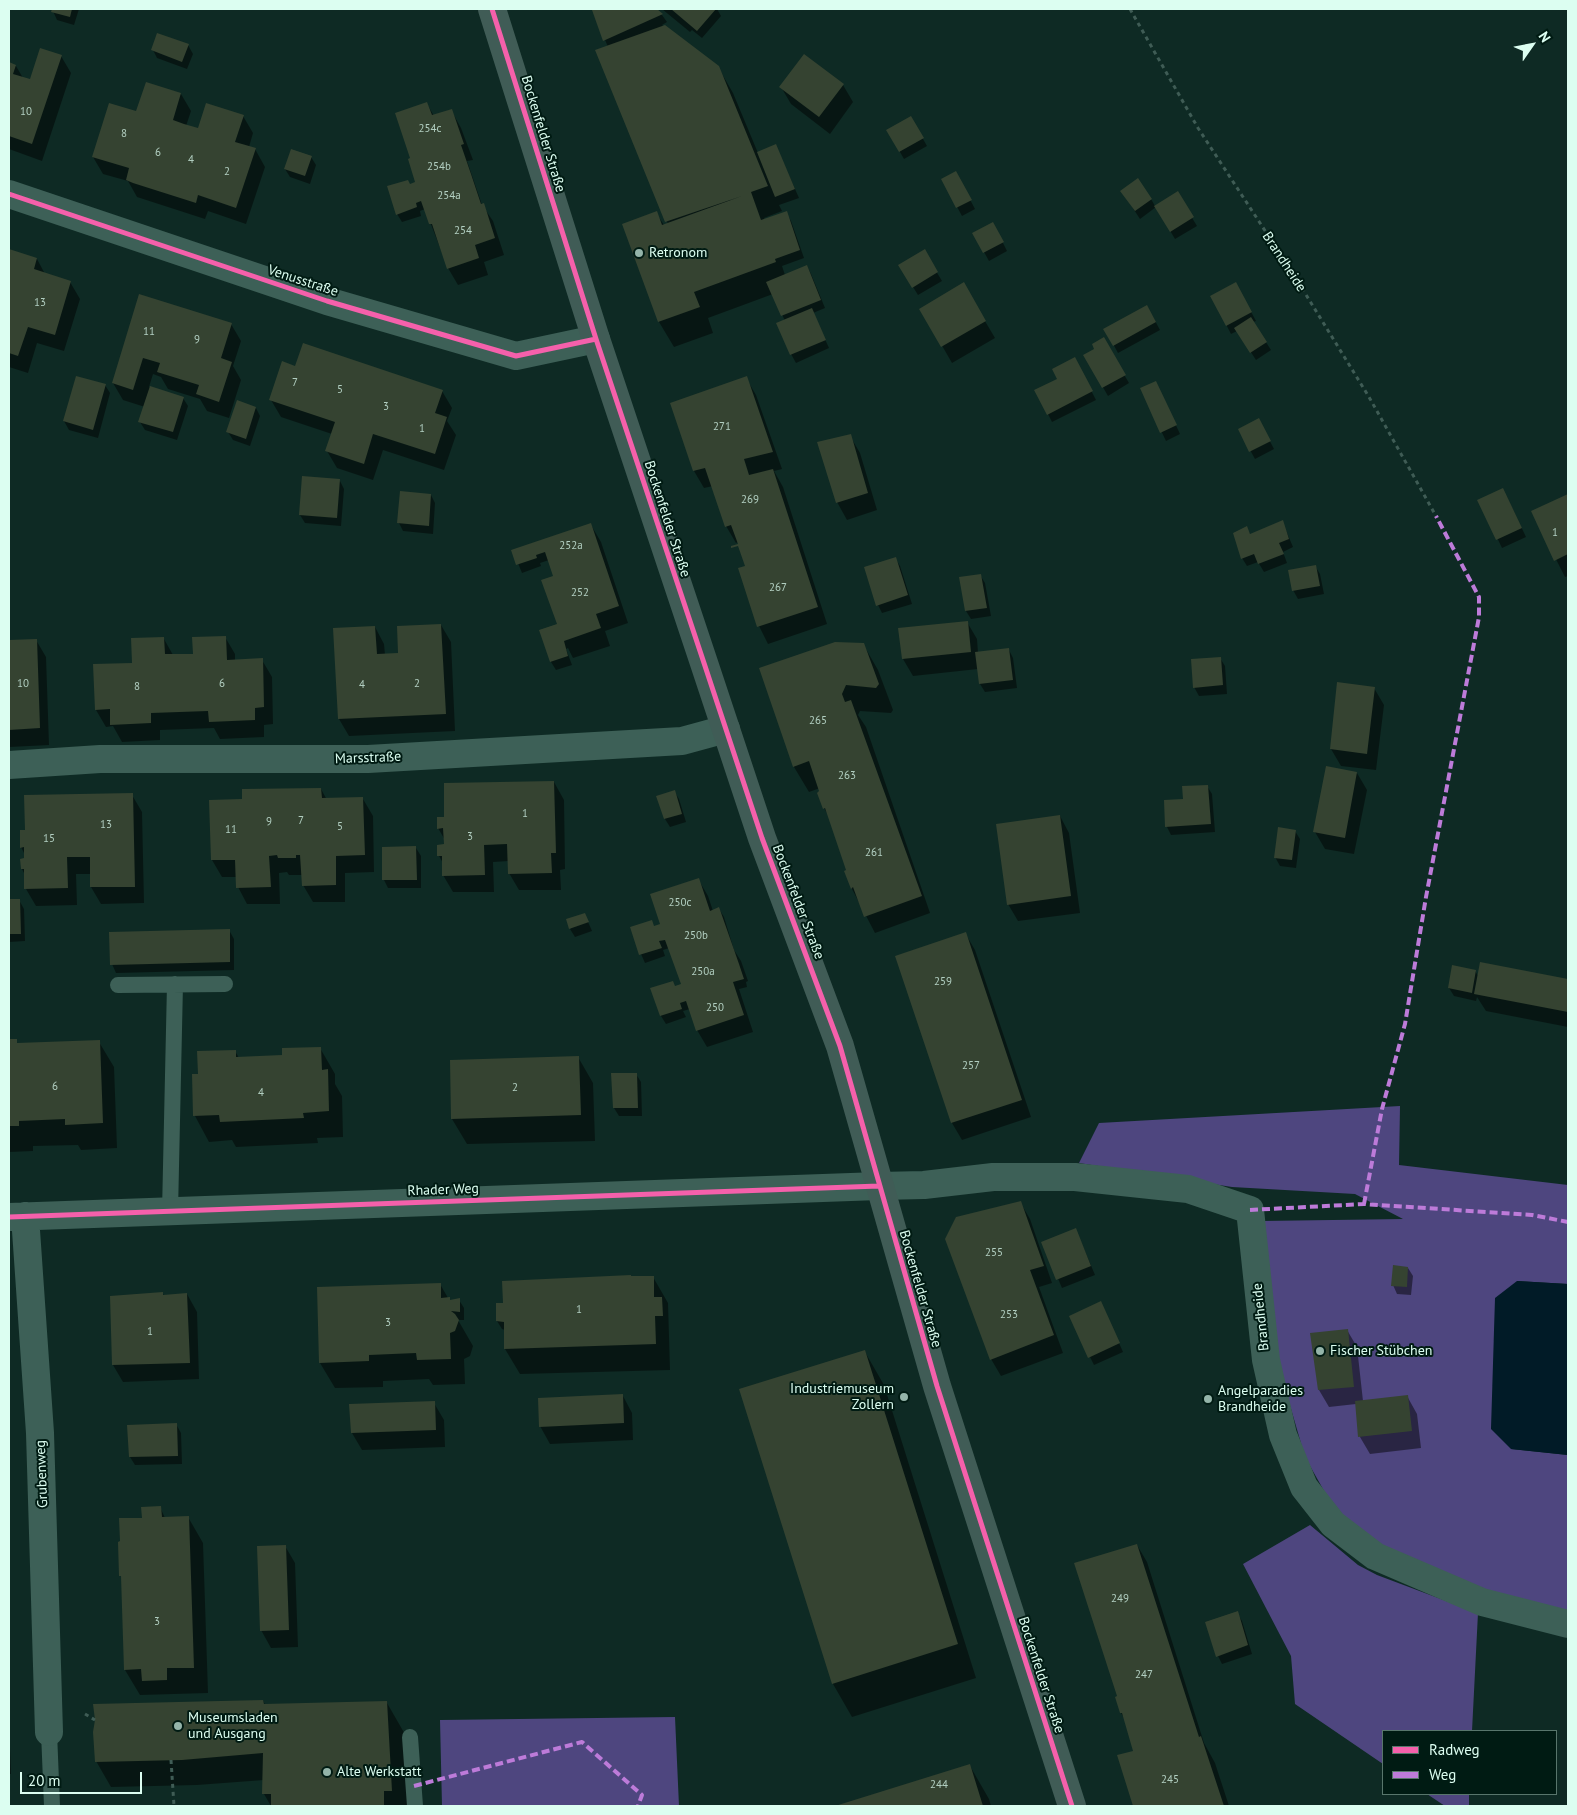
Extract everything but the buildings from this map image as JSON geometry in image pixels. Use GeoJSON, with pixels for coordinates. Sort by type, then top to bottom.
{"type":"FeatureCollection","features":[{"type":"Feature","properties":{"kind":"main road","name":"Bockenfelder Straße"},"geometry":{"type":"LineString","coordinates":[[492,9],[596,339],[762,838],[840,1046],[937,1386],[1072,1806]]}},
{"type":"Feature","properties":{"kind":"street","name":"Venusstraße"},"geometry":{"type":"LineString","coordinates":[[9,194],[327,301],[516,356],[596,339]]}},
{"type":"Feature","properties":{"kind":"street","name":"Marsstraße"},"geometry":{"type":"LineString","coordinates":[[9,766],[100,759],[368,759],[682,741],[726,728]]}},
{"type":"Feature","properties":{"kind":"street","name":"Brandheide"},"geometry":{"type":"LineString","coordinates":[[879,1186],[993,1178],[1075,1178],[1188,1190],[1250,1210],[1266,1360],[1284,1434],[1304,1487],[1333,1524],[1375,1556],[1482,1602],[1568,1624]]}},
{"type":"Feature","properties":{"kind":"street","name":"Rhader Weg"},"geometry":{"type":"LineString","coordinates":[[17,1216],[879,1186]]}},
{"type":"Feature","properties":{"kind":"street","name":"Grubenweg"},"geometry":{"type":"LineString","coordinates":[[17,1216],[40,1433],[49,1732]]}},
{"type":"Feature","properties":{"kind":"lane"},"geometry":{"type":"LineString","coordinates":[[170,1212],[176,984]]}},
{"type":"Feature","properties":{"kind":"lane"},"geometry":{"type":"LineString","coordinates":[[118,985],[225,984]]}},
{"type":"Feature","properties":{"kind":"lane"},"geometry":{"type":"LineString","coordinates":[[49,1732],[52,1806]]}},
{"type":"Feature","properties":{"kind":"lane"},"geometry":{"type":"LineString","coordinates":[[410,1737],[415,1806]]}},
{"type":"Feature","properties":{"kind":"path"},"geometry":{"type":"LineString","coordinates":[[171,1760],[174,1806]]}},
{"type":"Feature","properties":{"kind":"shaded area"},"geometry":{"type":"Polygon","coordinates":[[[1400,1106],[1399,1165],[1568,1185],[1568,1284],[1517,1281],[1511,1449],[1568,1455],[1568,1613],[1449,1584],[1370,1546],[1337,1514],[1305,1457],[1278,1364],[1262,1221],[1403,1219],[1355,1194],[1232,1187],[1079,1163],[1099,1123],[1400,1106]]]}},
{"type":"Feature","properties":{"kind":"shaded area"},"geometry":{"type":"Polygon","coordinates":[[[1310,1525],[1358,1565],[1377,1575],[1478,1613],[1472,1730],[1382,1730],[1382,1763],[1295,1704],[1291,1656],[1243,1564],[1310,1525]]]}},
{"type":"Feature","properties":{"kind":"shaded area"},"geometry":{"type":"Polygon","coordinates":[[[675,1717],[679,1806],[442,1806],[440,1720],[675,1717]]]}},
{"type":"Feature","properties":{"kind":"shaded area"},"geometry":{"type":"Polygon","coordinates":[[[1428,1795],[1469,1795],[1469,1806],[1445,1806],[1428,1795]]]}},
{"type":"Feature","properties":{"kind":"water"},"geometry":{"type":"Polygon","coordinates":[[[1517,1281],[1568,1284],[1568,1455],[1511,1449],[1491,1429],[1495,1298],[1517,1281]]]}},
{"type":"Feature","properties":{"kind":"marked path"},"geometry":{"type":"LineString","coordinates":[[1364,1204],[1382,1109],[1405,1024],[1426,897],[1479,617],[1479,597],[1436,516]]}},
{"type":"Feature","properties":{"kind":"marked path"},"geometry":{"type":"LineString","coordinates":[[1250,1210],[1364,1204],[1532,1215],[1568,1222]]}},
{"type":"Feature","properties":{"kind":"marked path"},"geometry":{"type":"LineString","coordinates":[[414,1786],[582,1742],[642,1795],[638,1806]]}},
{"type":"Feature","properties":{"kind":"cycle path"},"geometry":{"type":"LineString","coordinates":[[492,9],[596,339],[762,838],[840,1046],[937,1386],[1072,1806]]}},
{"type":"Feature","properties":{"kind":"cycle path"},"geometry":{"type":"LineString","coordinates":[[9,194],[327,301],[516,356],[596,339]]}},
{"type":"Feature","properties":{"kind":"cycle path"},"geometry":{"type":"LineString","coordinates":[[9,1217],[879,1186]]}},
{"type":"Feature","properties":{"kind":"place","name":"Retronom"},"geometry":{"type":"Point","coordinates":[639,253]}},
{"type":"Feature","properties":{"kind":"place","name":"Fischer Stübchen"},"geometry":{"type":"Point","coordinates":[1320,1351]}},
{"type":"Feature","properties":{"kind":"place","name":"Industriemuseum Zollern"},"geometry":{"type":"Point","coordinates":[904,1397]}},
{"type":"Feature","properties":{"kind":"place","name":"Angelparadies Brandheide"},"geometry":{"type":"Point","coordinates":[1208,1399]}},
{"type":"Feature","properties":{"kind":"place","name":"Museumsladen und Ausgang"},"geometry":{"type":"Point","coordinates":[178,1726]}},
{"type":"Feature","properties":{"kind":"place","name":"Alte Werkstatt"},"geometry":{"type":"Point","coordinates":[327,1772]}}]}
